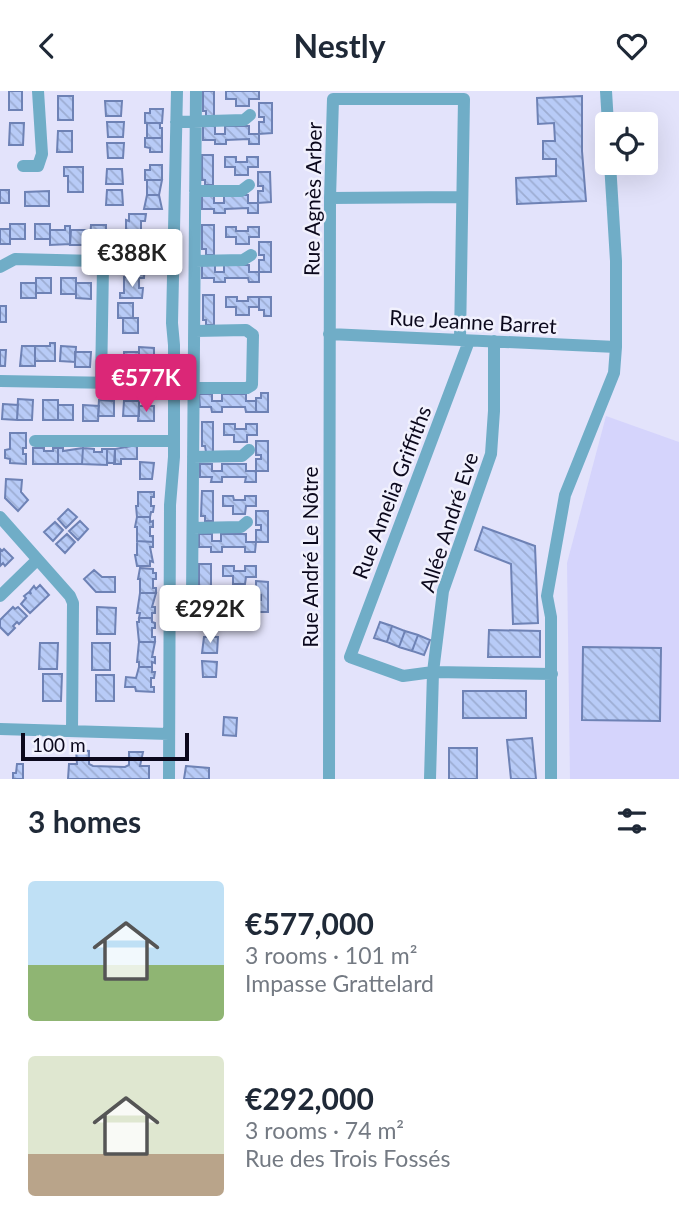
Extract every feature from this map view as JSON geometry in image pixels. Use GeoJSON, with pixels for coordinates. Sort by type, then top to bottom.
{"type":"FeatureCollection","features":[{"type":"Feature","properties":{"kind":"street"},"geometry":{"type":"LineString","coordinates":[[23,166],[38,166],[42,154],[38,91]]}},
{"type":"Feature","properties":{"kind":"street"},"geometry":{"type":"LineString","coordinates":[[169,779],[170,505],[174,442],[172,323],[177,91]]}},
{"type":"Feature","properties":{"kind":"street"},"geometry":{"type":"LineString","coordinates":[[192,597],[196,91]]}},
{"type":"Feature","properties":{"kind":"street"},"geometry":{"type":"LineString","coordinates":[[606,91],[607,112]]}},
{"type":"Feature","properties":{"kind":"street","name":"Rue Agnès Arber"},"geometry":{"type":"LineString","coordinates":[[329,334],[333,99],[464,99],[464,340]]}},
{"type":"Feature","properties":{"kind":"street"},"geometry":{"type":"LineString","coordinates":[[176,122],[244,120],[250,115]]}},
{"type":"Feature","properties":{"kind":"street"},"geometry":{"type":"LineString","coordinates":[[551,779],[551,617],[547,596],[565,495],[614,373],[616,261],[611,175]]}},
{"type":"Feature","properties":{"kind":"street"},"geometry":{"type":"LineString","coordinates":[[195,191],[241,191],[249,185]]}},
{"type":"Feature","properties":{"kind":"street"},"geometry":{"type":"LineString","coordinates":[[330,198],[462,197]]}},
{"type":"Feature","properties":{"kind":"street"},"geometry":{"type":"LineString","coordinates":[[195,261],[243,260],[251,255]]}},
{"type":"Feature","properties":{"kind":"street"},"geometry":{"type":"LineString","coordinates":[[0,267],[15,259],[97,261],[103,267],[101,383]]}},
{"type":"Feature","properties":{"kind":"street"},"geometry":{"type":"LineString","coordinates":[[194,388],[247,389],[252,384],[253,335],[246,330],[195,331]]}},
{"type":"Feature","properties":{"kind":"street","name":"Rue Jeanne Barret"},"geometry":{"type":"LineString","coordinates":[[329,334],[616,347]]}},
{"type":"Feature","properties":{"kind":"street","name":"Rue André Le Nôtre"},"geometry":{"type":"LineString","coordinates":[[328,779],[329,334]]}},
{"type":"Feature","properties":{"kind":"street","name":"Rue Amelia Griffiths"},"geometry":{"type":"LineString","coordinates":[[433,672],[403,676],[350,657],[464,340]]}},
{"type":"Feature","properties":{"kind":"street","name":"Allée André Eve"},"geometry":{"type":"LineString","coordinates":[[433,672],[443,591],[491,454],[494,341]]}},
{"type":"Feature","properties":{"kind":"street"},"geometry":{"type":"LineString","coordinates":[[0,381],[174,384]]}},
{"type":"Feature","properties":{"kind":"street"},"geometry":{"type":"LineString","coordinates":[[35,441],[174,442]]}},
{"type":"Feature","properties":{"kind":"street"},"geometry":{"type":"LineString","coordinates":[[193,457],[242,456],[249,450]]}},
{"type":"Feature","properties":{"kind":"street"},"geometry":{"type":"LineString","coordinates":[[0,517],[70,596],[73,603],[72,731]]}},
{"type":"Feature","properties":{"kind":"street"},"geometry":{"type":"LineString","coordinates":[[193,528],[242,527],[247,522]]}},
{"type":"Feature","properties":{"kind":"street"},"geometry":{"type":"LineString","coordinates":[[0,596],[37,560]]}},
{"type":"Feature","properties":{"kind":"street"},"geometry":{"type":"LineString","coordinates":[[171,598],[242,596],[247,592]]}},
{"type":"Feature","properties":{"kind":"street"},"geometry":{"type":"LineString","coordinates":[[430,779],[433,672],[552,674]]}},
{"type":"Feature","properties":{"kind":"street"},"geometry":{"type":"LineString","coordinates":[[0,729],[169,734]]}},
{"type":"Feature","properties":{"kind":"shaded area"},"geometry":{"type":"Polygon","coordinates":[[[606,416],[679,442],[679,779],[570,779],[567,563],[606,416]]]}},
{"type":"Feature","properties":{"kind":"building"},"geometry":{"type":"Polygon","coordinates":[[[9,91],[22,91],[22,110],[9,110],[9,91]]]}},
{"type":"Feature","properties":{"kind":"building"},"geometry":{"type":"Polygon","coordinates":[[[203,91],[214,91],[214,116],[206,116],[206,111],[203,111],[203,91]]]}},
{"type":"Feature","properties":{"kind":"building"},"geometry":{"type":"Polygon","coordinates":[[[226,91],[259,91],[259,99],[249,99],[249,106],[236,106],[236,99],[226,99],[226,91]]]}},
{"type":"Feature","properties":{"kind":"building"},"geometry":{"type":"Polygon","coordinates":[[[58,96],[73,96],[73,120],[58,120],[58,96]]]}},
{"type":"Feature","properties":{"kind":"building"},"geometry":{"type":"Polygon","coordinates":[[[582,96],[586,201],[517,204],[516,178],[556,176],[556,159],[543,159],[543,141],[555,141],[554,123],[538,124],[537,98],[582,96]]]}},
{"type":"Feature","properties":{"kind":"building"},"geometry":{"type":"Polygon","coordinates":[[[105,101],[122,101],[121,116],[106,116],[105,101]]]}},
{"type":"Feature","properties":{"kind":"building"},"geometry":{"type":"Polygon","coordinates":[[[259,103],[272,103],[272,133],[259,134],[259,122],[264,122],[264,117],[259,117],[259,103]]]}},
{"type":"Feature","properties":{"kind":"building"},"geometry":{"type":"Polygon","coordinates":[[[150,109],[163,109],[162,123],[145,123],[145,113],[150,113],[150,109]]]}},
{"type":"Feature","properties":{"kind":"building"},"geometry":{"type":"Polygon","coordinates":[[[107,122],[124,122],[123,137],[108,137],[107,122]]]}},
{"type":"Feature","properties":{"kind":"building"},"geometry":{"type":"Polygon","coordinates":[[[10,123],[24,123],[23,145],[9,145],[10,123]]]}},
{"type":"Feature","properties":{"kind":"building"},"geometry":{"type":"Polygon","coordinates":[[[147,123],[160,123],[162,138],[147,138],[147,123]]]}},
{"type":"Feature","properties":{"kind":"building"},"geometry":{"type":"Polygon","coordinates":[[[203,126],[215,126],[215,134],[225,134],[225,126],[249,126],[249,134],[259,134],[259,144],[249,144],[249,139],[226,140],[226,144],[215,144],[215,140],[203,140],[203,126]]]}},
{"type":"Feature","properties":{"kind":"building"},"geometry":{"type":"Polygon","coordinates":[[[58,131],[72,131],[72,152],[57,152],[58,131]]]}},
{"type":"Feature","properties":{"kind":"building"},"geometry":{"type":"Polygon","coordinates":[[[145,138],[162,138],[162,152],[150,152],[150,148],[145,147],[145,138]]]}},
{"type":"Feature","properties":{"kind":"building"},"geometry":{"type":"Polygon","coordinates":[[[107,143],[124,143],[123,158],[108,158],[107,143]]]}},
{"type":"Feature","properties":{"kind":"building"},"geometry":{"type":"Polygon","coordinates":[[[202,155],[213,155],[213,185],[205,185],[205,180],[202,180],[202,155]]]}},
{"type":"Feature","properties":{"kind":"building"},"geometry":{"type":"Polygon","coordinates":[[[225,157],[236,157],[236,162],[247,162],[247,157],[258,157],[258,167],[248,167],[248,175],[235,175],[235,167],[225,167],[225,157]]]}},
{"type":"Feature","properties":{"kind":"building"},"geometry":{"type":"Polygon","coordinates":[[[150,165],[162,165],[162,180],[145,180],[145,170],[150,170],[150,165]]]}},
{"type":"Feature","properties":{"kind":"building"},"geometry":{"type":"Polygon","coordinates":[[[64,167],[83,167],[83,192],[68,192],[68,176],[64,176],[64,167]]]}},
{"type":"Feature","properties":{"kind":"building"},"geometry":{"type":"Polygon","coordinates":[[[107,169],[122,169],[123,184],[106,184],[107,169]]]}},
{"type":"Feature","properties":{"kind":"building"},"geometry":{"type":"Polygon","coordinates":[[[258,172],[270,172],[271,202],[258,203],[258,191],[263,191],[263,186],[258,186],[258,172]]]}},
{"type":"Feature","properties":{"kind":"building"},"geometry":{"type":"Polygon","coordinates":[[[147,180],[162,180],[159,195],[147,195],[147,180]]]}},
{"type":"Feature","properties":{"kind":"building"},"geometry":{"type":"Polygon","coordinates":[[[0,190],[9,190],[9,203],[0,203],[0,190]]]}},
{"type":"Feature","properties":{"kind":"building"},"geometry":{"type":"Polygon","coordinates":[[[107,190],[122,190],[123,205],[106,205],[107,190]]]}},
{"type":"Feature","properties":{"kind":"building"},"geometry":{"type":"Polygon","coordinates":[[[49,191],[49,206],[25,206],[25,192],[49,191]]]}},
{"type":"Feature","properties":{"kind":"building"},"geometry":{"type":"Polygon","coordinates":[[[147,195],[159,195],[162,209],[144,209],[147,195]]]}},
{"type":"Feature","properties":{"kind":"building"},"geometry":{"type":"Polygon","coordinates":[[[202,195],[214,195],[214,203],[224,203],[224,195],[248,195],[248,203],[258,203],[258,213],[248,213],[248,208],[225,209],[225,213],[214,213],[214,209],[202,209],[202,195]]]}},
{"type":"Feature","properties":{"kind":"building"},"geometry":{"type":"Polygon","coordinates":[[[129,214],[146,214],[145,221],[141,221],[141,236],[126,235],[126,220],[129,221],[129,214]]]}},
{"type":"Feature","properties":{"kind":"building"},"geometry":{"type":"Polygon","coordinates":[[[10,224],[25,224],[25,239],[10,239],[10,224]]]}},
{"type":"Feature","properties":{"kind":"building"},"geometry":{"type":"Polygon","coordinates":[[[35,224],[50,224],[50,239],[35,239],[35,224]]]}},
{"type":"Feature","properties":{"kind":"building"},"geometry":{"type":"Polygon","coordinates":[[[91,225],[106,225],[106,240],[90,240],[91,225]]]}},
{"type":"Feature","properties":{"kind":"building"},"geometry":{"type":"Polygon","coordinates":[[[202,225],[214,225],[214,255],[206,255],[206,249],[202,249],[202,225]]]}},
{"type":"Feature","properties":{"kind":"building"},"geometry":{"type":"Polygon","coordinates":[[[65,226],[70,226],[70,244],[50,245],[50,230],[65,230],[65,226]]]}},
{"type":"Feature","properties":{"kind":"building"},"geometry":{"type":"Polygon","coordinates":[[[226,227],[236,227],[236,231],[248,231],[248,227],[259,227],[259,237],[249,237],[249,244],[236,244],[236,237],[226,237],[226,227]]]}},
{"type":"Feature","properties":{"kind":"building"},"geometry":{"type":"Polygon","coordinates":[[[0,229],[10,229],[10,244],[0,244],[0,229]]]}},
{"type":"Feature","properties":{"kind":"building"},"geometry":{"type":"Polygon","coordinates":[[[71,230],[90,230],[90,245],[70,245],[71,230]]]}},
{"type":"Feature","properties":{"kind":"building"},"geometry":{"type":"Polygon","coordinates":[[[131,235],[146,236],[145,251],[130,250],[131,235]]]}},
{"type":"Feature","properties":{"kind":"building"},"geometry":{"type":"Polygon","coordinates":[[[259,242],[271,242],[271,272],[259,272],[259,260],[264,260],[264,255],[259,255],[259,242]]]}},
{"type":"Feature","properties":{"kind":"building"},"geometry":{"type":"Polygon","coordinates":[[[129,262],[145,263],[144,278],[129,278],[129,262]]]}},
{"type":"Feature","properties":{"kind":"building"},"geometry":{"type":"Polygon","coordinates":[[[202,265],[215,265],[215,272],[224,272],[224,265],[249,265],[249,272],[259,272],[259,282],[249,282],[248,278],[225,278],[225,282],[214,282],[214,278],[202,278],[202,265]]]}},
{"type":"Feature","properties":{"kind":"building"},"geometry":{"type":"Polygon","coordinates":[[[124,277],[139,278],[139,288],[143,288],[142,298],[120,298],[120,293],[124,293],[124,277]]]}},
{"type":"Feature","properties":{"kind":"building"},"geometry":{"type":"Polygon","coordinates":[[[36,278],[51,278],[51,293],[36,293],[36,278]]]}},
{"type":"Feature","properties":{"kind":"building"},"geometry":{"type":"Polygon","coordinates":[[[61,278],[76,278],[76,294],[61,294],[61,278]]]}},
{"type":"Feature","properties":{"kind":"building"},"geometry":{"type":"Polygon","coordinates":[[[21,283],[36,283],[36,298],[21,298],[21,283]]]}},
{"type":"Feature","properties":{"kind":"building"},"geometry":{"type":"Polygon","coordinates":[[[76,283],[91,283],[91,299],[76,298],[76,283]]]}},
{"type":"Feature","properties":{"kind":"building"},"geometry":{"type":"Polygon","coordinates":[[[203,295],[214,295],[214,325],[206,325],[206,320],[203,320],[203,295]]]}},
{"type":"Feature","properties":{"kind":"building"},"geometry":{"type":"Polygon","coordinates":[[[226,297],[248,301],[248,297],[259,297],[259,307],[249,307],[249,315],[236,315],[236,307],[226,307],[226,297]]]}},
{"type":"Feature","properties":{"kind":"building"},"geometry":{"type":"Polygon","coordinates":[[[259,297],[271,297],[271,316],[264,316],[264,310],[259,310],[259,297]]]}},
{"type":"Feature","properties":{"kind":"building"},"geometry":{"type":"Polygon","coordinates":[[[118,303],[133,303],[133,318],[118,318],[118,303]]]}},
{"type":"Feature","properties":{"kind":"building"},"geometry":{"type":"Polygon","coordinates":[[[0,306],[6,306],[6,322],[0,322],[0,306]]]}},
{"type":"Feature","properties":{"kind":"building"},"geometry":{"type":"Polygon","coordinates":[[[123,318],[138,318],[138,333],[123,333],[123,318]]]}},
{"type":"Feature","properties":{"kind":"building"},"geometry":{"type":"Polygon","coordinates":[[[50,343],[55,343],[55,361],[35,361],[35,346],[50,346],[50,343]]]}},
{"type":"Feature","properties":{"kind":"building"},"geometry":{"type":"Polygon","coordinates":[[[22,346],[35,346],[35,366],[20,366],[22,346]]]}},
{"type":"Feature","properties":{"kind":"building"},"geometry":{"type":"Polygon","coordinates":[[[61,346],[76,347],[75,362],[60,361],[61,346]]]}},
{"type":"Feature","properties":{"kind":"building"},"geometry":{"type":"Polygon","coordinates":[[[139,347],[154,348],[154,363],[139,363],[139,347]]]}},
{"type":"Feature","properties":{"kind":"building"},"geometry":{"type":"Polygon","coordinates":[[[0,350],[6,350],[5,366],[0,366],[0,350]]]}},
{"type":"Feature","properties":{"kind":"building"},"geometry":{"type":"Polygon","coordinates":[[[75,352],[91,352],[90,367],[75,367],[75,352]]]}},
{"type":"Feature","properties":{"kind":"building"},"geometry":{"type":"Polygon","coordinates":[[[124,352],[139,352],[139,368],[124,367],[124,352]]]}},
{"type":"Feature","properties":{"kind":"building"},"geometry":{"type":"Polygon","coordinates":[[[261,393],[268,393],[268,412],[256,412],[256,398],[261,398],[261,393]]]}},
{"type":"Feature","properties":{"kind":"building"},"geometry":{"type":"Polygon","coordinates":[[[199,394],[212,394],[212,401],[222,401],[222,394],[246,394],[246,401],[256,401],[256,412],[246,412],[245,407],[222,407],[222,412],[212,412],[211,407],[200,407],[199,394]]]}},
{"type":"Feature","properties":{"kind":"building"},"geometry":{"type":"Polygon","coordinates":[[[18,399],[33,400],[32,420],[17,420],[18,399]]]}},
{"type":"Feature","properties":{"kind":"building"},"geometry":{"type":"Polygon","coordinates":[[[43,400],[58,400],[58,420],[43,420],[43,400]]]}},
{"type":"Feature","properties":{"kind":"building"},"geometry":{"type":"Polygon","coordinates":[[[99,400],[114,401],[114,416],[98,416],[99,400]]]}},
{"type":"Feature","properties":{"kind":"building"},"geometry":{"type":"Polygon","coordinates":[[[124,401],[139,401],[139,416],[123,416],[124,401]]]}},
{"type":"Feature","properties":{"kind":"building"},"geometry":{"type":"Polygon","coordinates":[[[3,404],[18,405],[17,420],[2,419],[3,404]]]}},
{"type":"Feature","properties":{"kind":"building"},"geometry":{"type":"Polygon","coordinates":[[[58,405],[73,405],[73,420],[58,420],[58,405]]]}},
{"type":"Feature","properties":{"kind":"building"},"geometry":{"type":"Polygon","coordinates":[[[83,405],[99,406],[98,421],[83,421],[83,405]]]}},
{"type":"Feature","properties":{"kind":"building"},"geometry":{"type":"Polygon","coordinates":[[[139,406],[154,406],[154,421],[138,421],[139,406]]]}},
{"type":"Feature","properties":{"kind":"building"},"geometry":{"type":"Polygon","coordinates":[[[202,422],[213,422],[213,452],[206,452],[205,446],[202,446],[202,422]]]}},
{"type":"Feature","properties":{"kind":"building"},"geometry":{"type":"Polygon","coordinates":[[[224,424],[235,424],[235,429],[246,429],[246,424],[257,424],[257,435],[247,435],[247,442],[234,442],[234,435],[224,435],[224,424]]]}},
{"type":"Feature","properties":{"kind":"building"},"geometry":{"type":"Polygon","coordinates":[[[10,433],[26,433],[26,448],[23,448],[23,454],[26,454],[26,464],[10,463],[10,459],[5,458],[5,450],[10,449],[10,433]]]}},
{"type":"Feature","properties":{"kind":"building"},"geometry":{"type":"Polygon","coordinates":[[[256,441],[268,441],[268,471],[256,471],[256,459],[261,459],[261,455],[256,455],[256,441]]]}},
{"type":"Feature","properties":{"kind":"building"},"geometry":{"type":"Polygon","coordinates":[[[137,445],[137,459],[121,459],[121,464],[114,464],[115,449],[137,445]]]}},
{"type":"Feature","properties":{"kind":"building"},"geometry":{"type":"Polygon","coordinates":[[[33,448],[53,451],[53,448],[58,448],[58,464],[33,464],[33,448]]]}},
{"type":"Feature","properties":{"kind":"building"},"geometry":{"type":"Polygon","coordinates":[[[58,448],[63,448],[63,451],[83,448],[82,464],[58,464],[58,448]]]}},
{"type":"Feature","properties":{"kind":"building"},"geometry":{"type":"Polygon","coordinates":[[[83,448],[94,449],[94,452],[107,449],[107,465],[82,464],[83,448]]]}},
{"type":"Feature","properties":{"kind":"building"},"geometry":{"type":"Polygon","coordinates":[[[107,449],[115,449],[115,463],[107,463],[107,449]]]}},
{"type":"Feature","properties":{"kind":"building"},"geometry":{"type":"Polygon","coordinates":[[[140,462],[154,463],[152,479],[140,479],[140,462]]]}},
{"type":"Feature","properties":{"kind":"building"},"geometry":{"type":"Polygon","coordinates":[[[200,464],[212,464],[212,471],[222,471],[222,464],[246,464],[246,471],[256,471],[256,482],[245,482],[246,477],[222,477],[222,482],[211,482],[212,477],[200,477],[200,464]]]}},
{"type":"Feature","properties":{"kind":"building"},"geometry":{"type":"Polygon","coordinates":[[[6,479],[22,480],[21,492],[28,500],[18,511],[5,498],[6,479]]]}},
{"type":"Feature","properties":{"kind":"building"},"geometry":{"type":"Polygon","coordinates":[[[202,491],[213,491],[213,521],[205,521],[205,516],[201,516],[202,491]]]}},
{"type":"Feature","properties":{"kind":"building"},"geometry":{"type":"Polygon","coordinates":[[[138,492],[154,492],[151,506],[154,506],[150,517],[137,517],[138,492]]]}},
{"type":"Feature","properties":{"kind":"building"},"geometry":{"type":"Polygon","coordinates":[[[223,496],[245,500],[245,496],[256,496],[256,506],[246,506],[245,514],[233,514],[233,506],[223,506],[223,496]]]}},
{"type":"Feature","properties":{"kind":"building"},"geometry":{"type":"Polygon","coordinates":[[[68,509],[77,517],[66,528],[58,519],[68,509]]]}},
{"type":"Feature","properties":{"kind":"building"},"geometry":{"type":"Polygon","coordinates":[[[256,511],[268,511],[268,542],[256,542],[256,530],[261,530],[261,525],[256,525],[256,511]]]}},
{"type":"Feature","properties":{"kind":"building"},"geometry":{"type":"Polygon","coordinates":[[[137,517],[150,517],[150,522],[153,521],[150,536],[153,536],[153,542],[137,541],[137,517]]]}},
{"type":"Feature","properties":{"kind":"building"},"geometry":{"type":"Polygon","coordinates":[[[80,521],[88,529],[78,540],[69,531],[80,521]]]}},
{"type":"Feature","properties":{"kind":"building"},"geometry":{"type":"Polygon","coordinates":[[[55,522],[63,530],[53,541],[44,532],[55,522]]]}},
{"type":"Feature","properties":{"kind":"building"},"geometry":{"type":"Polygon","coordinates":[[[483,527],[535,546],[538,623],[513,624],[511,564],[475,550],[483,527]]]}},
{"type":"Feature","properties":{"kind":"building"},"geometry":{"type":"Polygon","coordinates":[[[67,534],[75,542],[65,553],[56,544],[67,534]]]}},
{"type":"Feature","properties":{"kind":"building"},"geometry":{"type":"Polygon","coordinates":[[[199,534],[212,534],[212,541],[221,541],[221,534],[246,534],[246,542],[256,542],[255,552],[245,552],[245,547],[222,547],[222,552],[211,552],[211,547],[199,547],[199,534]]]}},
{"type":"Feature","properties":{"kind":"building"},"geometry":{"type":"Polygon","coordinates":[[[137,541],[153,542],[153,547],[150,547],[153,562],[150,561],[150,566],[137,566],[137,541]]]}},
{"type":"Feature","properties":{"kind":"building"},"geometry":{"type":"Polygon","coordinates":[[[0,549],[4,549],[13,558],[5,566],[3,563],[0,566],[0,549]]]}},
{"type":"Feature","properties":{"kind":"building"},"geometry":{"type":"Polygon","coordinates":[[[199,564],[211,564],[211,594],[203,594],[203,588],[199,588],[199,564]]]}},
{"type":"Feature","properties":{"kind":"building"},"geometry":{"type":"Polygon","coordinates":[[[223,566],[234,566],[234,571],[245,571],[245,566],[256,566],[256,577],[246,577],[245,584],[233,584],[233,576],[223,576],[223,566]]]}},
{"type":"Feature","properties":{"kind":"building"},"geometry":{"type":"Polygon","coordinates":[[[140,568],[153,569],[153,573],[156,573],[153,588],[156,588],[156,593],[140,593],[140,568]]]}},
{"type":"Feature","properties":{"kind":"building"},"geometry":{"type":"Polygon","coordinates":[[[94,570],[102,577],[115,577],[115,592],[96,592],[84,579],[94,570]]]}},
{"type":"Feature","properties":{"kind":"building"},"geometry":{"type":"Polygon","coordinates":[[[256,581],[268,582],[268,612],[255,612],[256,600],[261,600],[261,595],[256,595],[256,581]]]}},
{"type":"Feature","properties":{"kind":"building"},"geometry":{"type":"Polygon","coordinates":[[[40,585],[49,595],[30,613],[21,604],[26,598],[24,596],[29,592],[31,594],[34,586],[36,589],[40,585]]]}},
{"type":"Feature","properties":{"kind":"building"},"geometry":{"type":"Polygon","coordinates":[[[140,593],[156,593],[152,607],[155,607],[155,613],[152,613],[152,618],[139,618],[140,613],[137,613],[140,593]]]}},
{"type":"Feature","properties":{"kind":"building"},"geometry":{"type":"Polygon","coordinates":[[[194,604],[206,604],[206,611],[216,612],[216,604],[240,604],[240,609],[255,612],[255,622],[245,622],[245,618],[216,617],[216,622],[205,622],[205,617],[193,617],[194,604]]]}},
{"type":"Feature","properties":{"kind":"building"},"geometry":{"type":"Polygon","coordinates":[[[13,607],[18,607],[27,616],[13,626],[15,628],[8,635],[0,627],[0,620],[13,607]]]}},
{"type":"Feature","properties":{"kind":"building"},"geometry":{"type":"Polygon","coordinates":[[[97,607],[116,608],[115,634],[97,634],[97,607]]]}},
{"type":"Feature","properties":{"kind":"building"},"geometry":{"type":"Polygon","coordinates":[[[139,618],[152,618],[155,628],[152,628],[152,637],[155,637],[155,642],[139,642],[139,618]]]}},
{"type":"Feature","properties":{"kind":"building"},"geometry":{"type":"Polygon","coordinates":[[[380,622],[392,626],[387,642],[374,638],[380,622]]]}},
{"type":"Feature","properties":{"kind":"building"},"geometry":{"type":"Polygon","coordinates":[[[392,626],[405,631],[399,647],[387,642],[392,626]]]}},
{"type":"Feature","properties":{"kind":"building"},"geometry":{"type":"Polygon","coordinates":[[[489,630],[540,631],[540,657],[488,657],[489,630]]]}},
{"type":"Feature","properties":{"kind":"building"},"geometry":{"type":"Polygon","coordinates":[[[405,631],[418,635],[412,651],[399,647],[405,631]]]}},
{"type":"Feature","properties":{"kind":"building"},"geometry":{"type":"Polygon","coordinates":[[[418,635],[430,640],[424,655],[412,651],[418,635]]]}},
{"type":"Feature","properties":{"kind":"building"},"geometry":{"type":"Polygon","coordinates":[[[204,637],[218,637],[217,653],[202,653],[204,637]]]}},
{"type":"Feature","properties":{"kind":"building"},"geometry":{"type":"Polygon","coordinates":[[[139,642],[155,642],[152,657],[155,657],[155,663],[152,662],[152,667],[139,667],[139,642]]]}},
{"type":"Feature","properties":{"kind":"building"},"geometry":{"type":"Polygon","coordinates":[[[40,643],[58,643],[57,669],[39,669],[40,643]]]}},
{"type":"Feature","properties":{"kind":"building"},"geometry":{"type":"Polygon","coordinates":[[[92,643],[110,643],[110,670],[92,670],[92,643]]]}},
{"type":"Feature","properties":{"kind":"building"},"geometry":{"type":"Polygon","coordinates":[[[583,647],[661,648],[660,721],[582,720],[583,647]]]}},
{"type":"Feature","properties":{"kind":"building"},"geometry":{"type":"Polygon","coordinates":[[[202,661],[217,662],[216,677],[203,677],[202,661]]]}},
{"type":"Feature","properties":{"kind":"building"},"geometry":{"type":"Polygon","coordinates":[[[139,667],[152,667],[152,672],[155,672],[154,678],[151,678],[154,692],[125,687],[126,677],[136,678],[139,667]]]}},
{"type":"Feature","properties":{"kind":"building"},"geometry":{"type":"Polygon","coordinates":[[[43,674],[62,674],[61,701],[43,701],[43,674]]]}},
{"type":"Feature","properties":{"kind":"building"},"geometry":{"type":"Polygon","coordinates":[[[96,675],[114,675],[114,701],[96,701],[96,675]]]}},
{"type":"Feature","properties":{"kind":"building"},"geometry":{"type":"Polygon","coordinates":[[[463,691],[526,691],[526,718],[463,718],[463,691]]]}},
{"type":"Feature","properties":{"kind":"building"},"geometry":{"type":"Polygon","coordinates":[[[224,717],[237,718],[236,736],[223,735],[224,717]]]}},
{"type":"Feature","properties":{"kind":"building"},"geometry":{"type":"Polygon","coordinates":[[[532,738],[536,779],[511,779],[507,740],[532,738]]]}},
{"type":"Feature","properties":{"kind":"building"},"geometry":{"type":"Polygon","coordinates":[[[449,748],[477,748],[477,779],[449,779],[449,748]]]}},
{"type":"Feature","properties":{"kind":"building"},"geometry":{"type":"Polygon","coordinates":[[[76,750],[89,751],[89,764],[93,766],[125,767],[129,765],[129,752],[143,752],[140,766],[149,766],[149,779],[68,779],[69,764],[77,764],[76,750]]]}},
{"type":"Feature","properties":{"kind":"building"},"geometry":{"type":"Polygon","coordinates":[[[17,764],[23,764],[23,779],[13,779],[17,764]]]}},
{"type":"Feature","properties":{"kind":"building"},"geometry":{"type":"Polygon","coordinates":[[[186,766],[209,768],[209,779],[184,779],[186,766]]]}}]}
